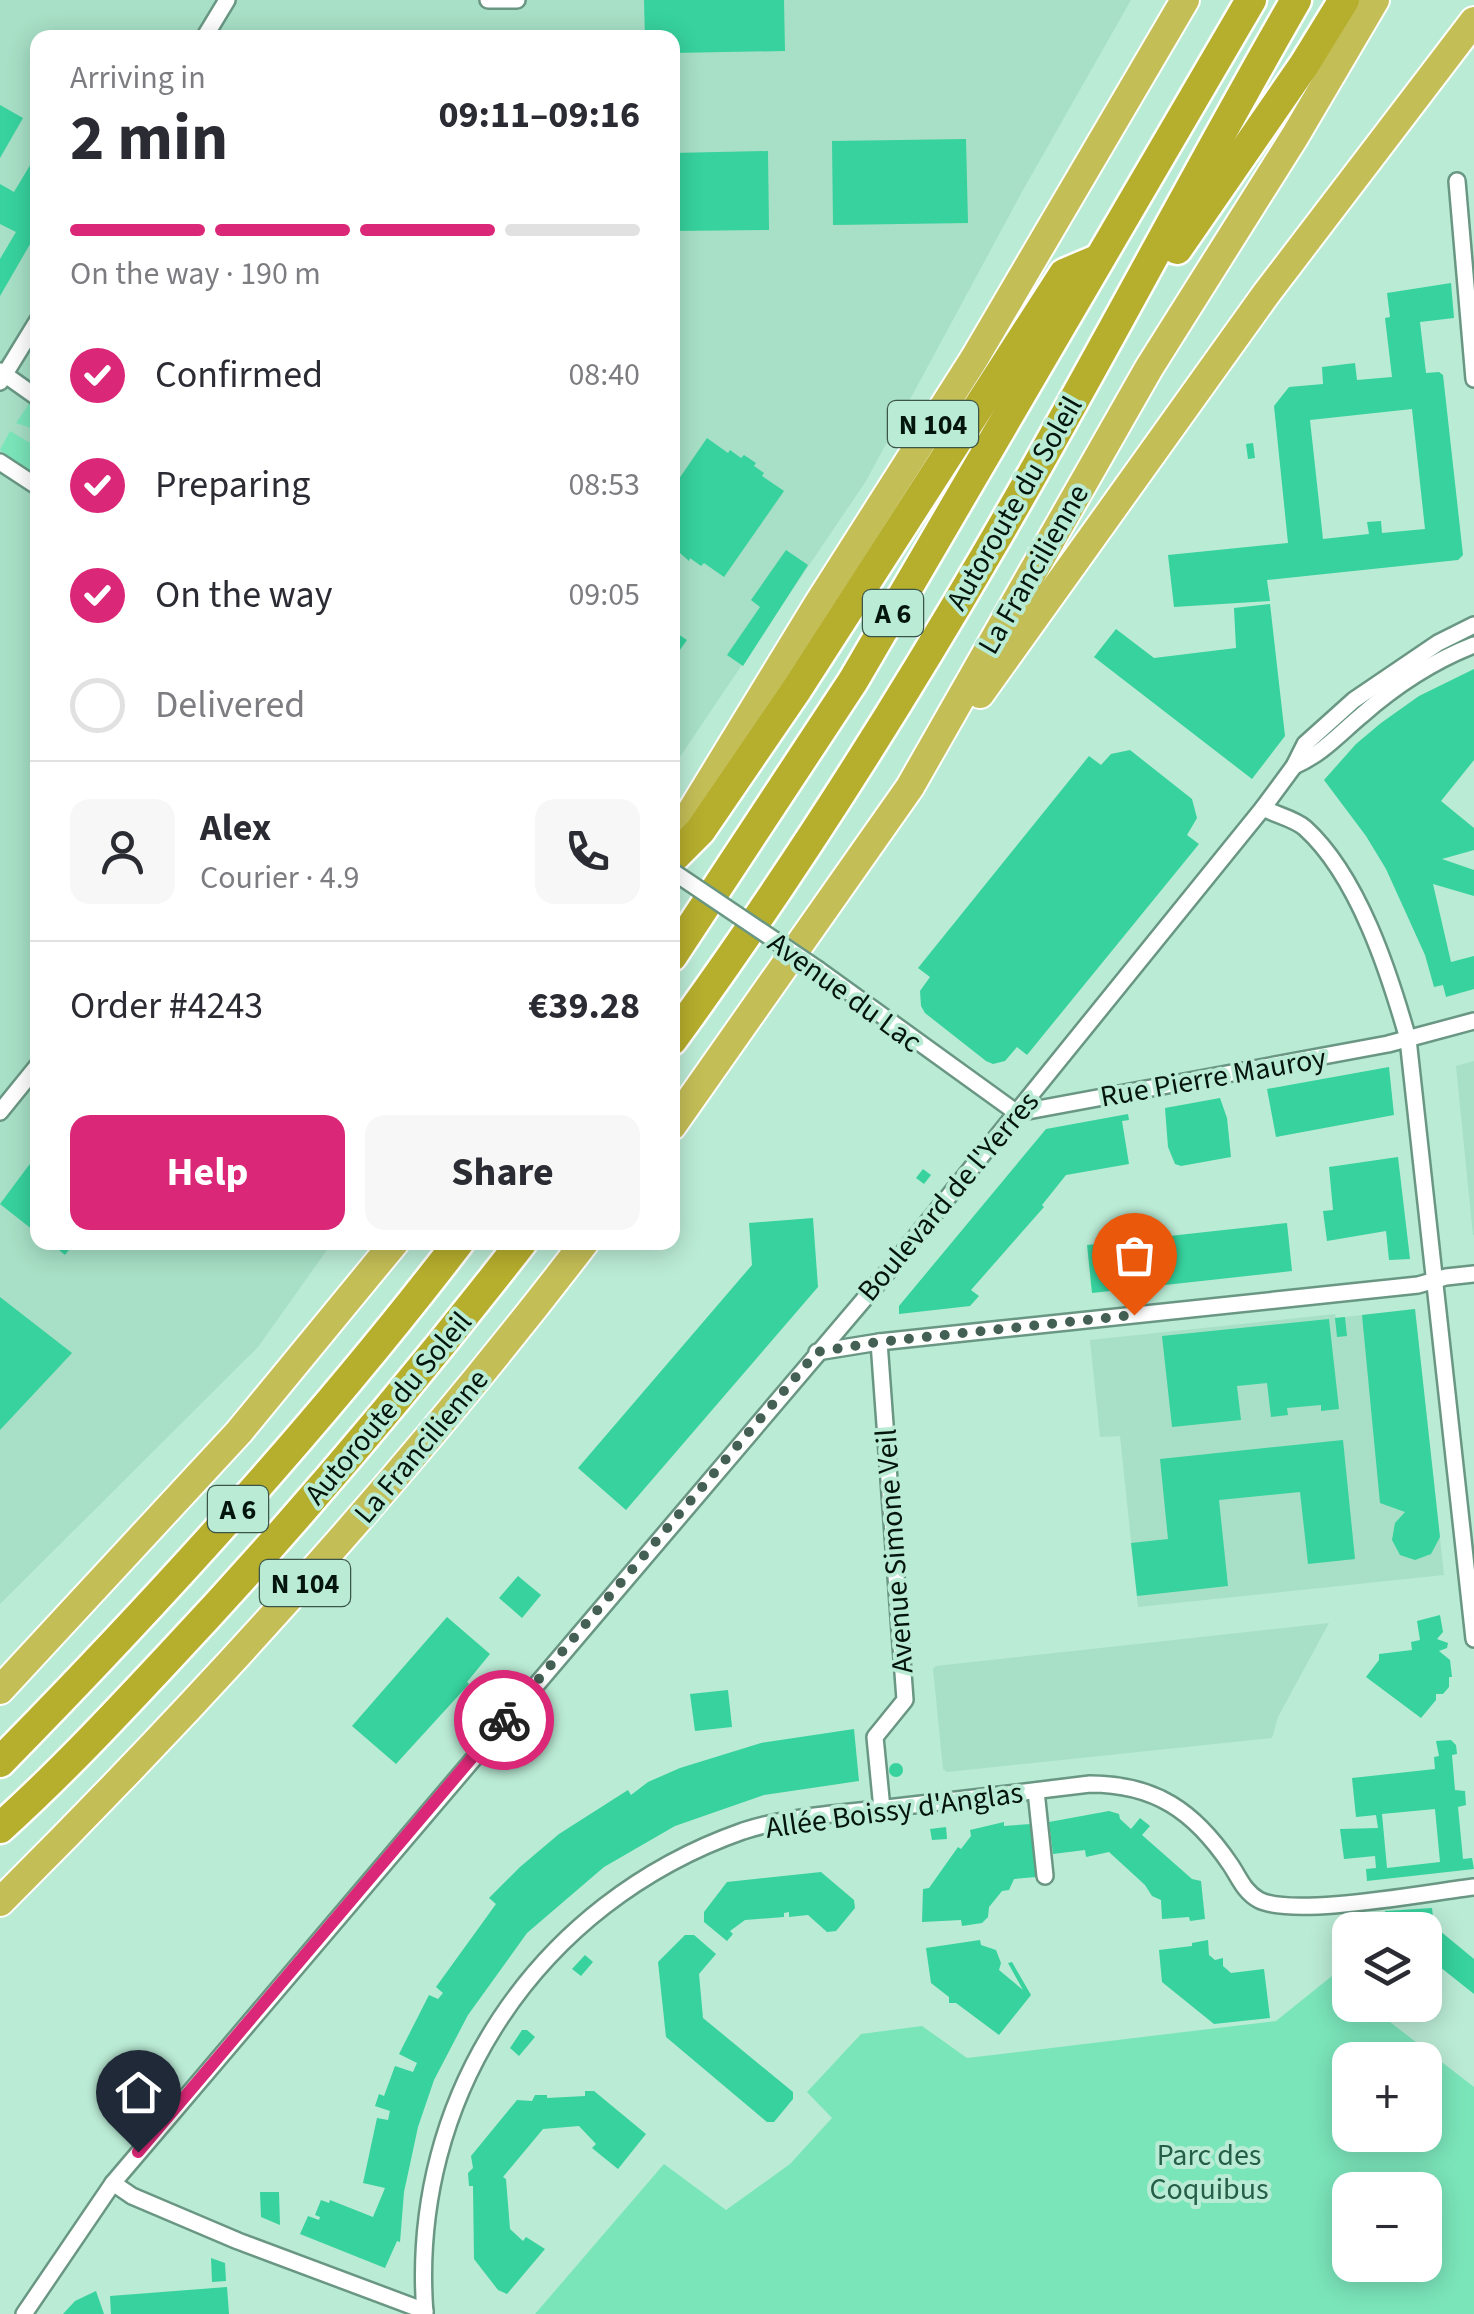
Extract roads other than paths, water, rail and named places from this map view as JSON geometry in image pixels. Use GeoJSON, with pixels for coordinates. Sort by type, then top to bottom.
{"type":"FeatureCollection","features":[{"type":"Feature","properties":{"kind":"highway","name":"N 104"},"geometry":{"type":"LineString","coordinates":[[680,830],[974,359],[1185,0]]}},
{"type":"Feature","properties":{"kind":"highway","name":"Autoroute du Soleil"},"geometry":{"type":"LineString","coordinates":[[680,944],[853,681],[1251,0]]}},
{"type":"Feature","properties":{"kind":"highway","name":"Autoroute du Soleil"},"geometry":{"type":"LineString","coordinates":[[680,1028],[797,860],[894,708],[1091,370],[1296,0]]}},
{"type":"Feature","properties":{"kind":"highway"},"geometry":{"type":"LineString","coordinates":[[1091,370],[1304,65],[1344,0]]}},
{"type":"Feature","properties":{"kind":"highway","name":"La Francilienne"},"geometry":{"type":"LineString","coordinates":[[680,1115],[910,787],[1149,368],[1296,136],[1375,0]]}},
{"type":"Feature","properties":{"kind":"highway"},"geometry":{"type":"LineString","coordinates":[[910,787],[1178,421],[1266,294],[1474,22]]}},
{"type":"Feature","properties":{"kind":"highway"},"geometry":{"type":"LineString","coordinates":[[680,850],[700,831],[797,690],[1064,274],[1097,260]]}},
{"type":"Feature","properties":{"kind":"highway"},"geometry":{"type":"LineString","coordinates":[[0,1690],[226,1446],[388,1250]]}},
{"type":"Feature","properties":{"kind":"highway","name":"Autoroute du Soleil"},"geometry":{"type":"LineString","coordinates":[[0,1762],[265,1478],[452,1250]]}},
{"type":"Feature","properties":{"kind":"highway","name":"Autoroute du Soleil"},"geometry":{"type":"LineString","coordinates":[[0,1828],[61,1771],[300,1514],[450,1336],[516,1250]]}},
{"type":"Feature","properties":{"kind":"highway","name":"La Francilienne"},"geometry":{"type":"LineString","coordinates":[[0,1902],[201,1697],[318,1568],[475,1383],[579,1250]]}},
{"type":"Feature","properties":{"kind":"street"},"geometry":{"type":"LineString","coordinates":[[209,30],[227,0]]}},
{"type":"Feature","properties":{"kind":"street"},"geometry":{"type":"LineString","coordinates":[[488,0],[517,0]]}},
{"type":"Feature","properties":{"kind":"street"},"geometry":{"type":"LineString","coordinates":[[1457,181],[1474,379]]}},
{"type":"Feature","properties":{"kind":"street"},"geometry":{"type":"LineString","coordinates":[[30,332],[2,376],[30,393]]}},
{"type":"Feature","properties":{"kind":"street"},"geometry":{"type":"LineString","coordinates":[[0,462],[30,482]]}},
{"type":"Feature","properties":{"kind":"street","name":"Boulevard de l'Yerres"},"geometry":{"type":"LineString","coordinates":[[24,2314],[113,2183],[1018,1113],[1263,808],[1305,744],[1354,700],[1438,643],[1474,625]]}},
{"type":"Feature","properties":{"kind":"street"},"geometry":{"type":"LineString","coordinates":[[1411,678],[1443,650],[1474,636]]}},
{"type":"Feature","properties":{"kind":"street","name":"Boulevard de l'Yerres"},"geometry":{"type":"LineString","coordinates":[[1294,766],[1316,756],[1411,678],[1446,656],[1474,645]]}},
{"type":"Feature","properties":{"kind":"street"},"geometry":{"type":"LineString","coordinates":[[1263,808],[1302,825],[1352,892],[1383,960],[1408,1039],[1474,1638]]}},
{"type":"Feature","properties":{"kind":"street","name":"Avenue du Lac"},"geometry":{"type":"LineString","coordinates":[[680,876],[819,970],[1018,1113]]}},
{"type":"Feature","properties":{"kind":"street","name":"Rue Pierre Mauroy"},"geometry":{"type":"LineString","coordinates":[[1018,1113],[1408,1039],[1474,1021]]}},
{"type":"Feature","properties":{"kind":"street"},"geometry":{"type":"LineString","coordinates":[[0,1112],[30,1074]]}},
{"type":"Feature","properties":{"kind":"street"},"geometry":{"type":"LineString","coordinates":[[817,1352],[878,1342],[1418,1285],[1474,1274]]}},
{"type":"Feature","properties":{"kind":"street","name":"Avenue Simone Veil"},"geometry":{"type":"LineString","coordinates":[[878,1342],[905,1700],[875,1737],[882,1808]]}},
{"type":"Feature","properties":{"kind":"street","name":"Allée Boissy d'Anglas"},"geometry":{"type":"LineString","coordinates":[[113,2183],[132,2196],[425,2313],[422,2267],[434,2177],[473,2063],[511,2000],[548,1954],[640,1879],[746,1830],[798,1818],[1090,1784],[1121,1784],[1174,1806],[1202,1828],[1243,1887],[1257,1900],[1308,1906],[1471,1887]]}},
{"type":"Feature","properties":{"kind":"street"},"geometry":{"type":"LineString","coordinates":[[1036,1791],[1046,1876]]}},
{"type":"Feature","properties":{"kind":"park label","name":"Parc des Coquibus"},"geometry":{"type":"Point","coordinates":[1209,2172]}}]}
